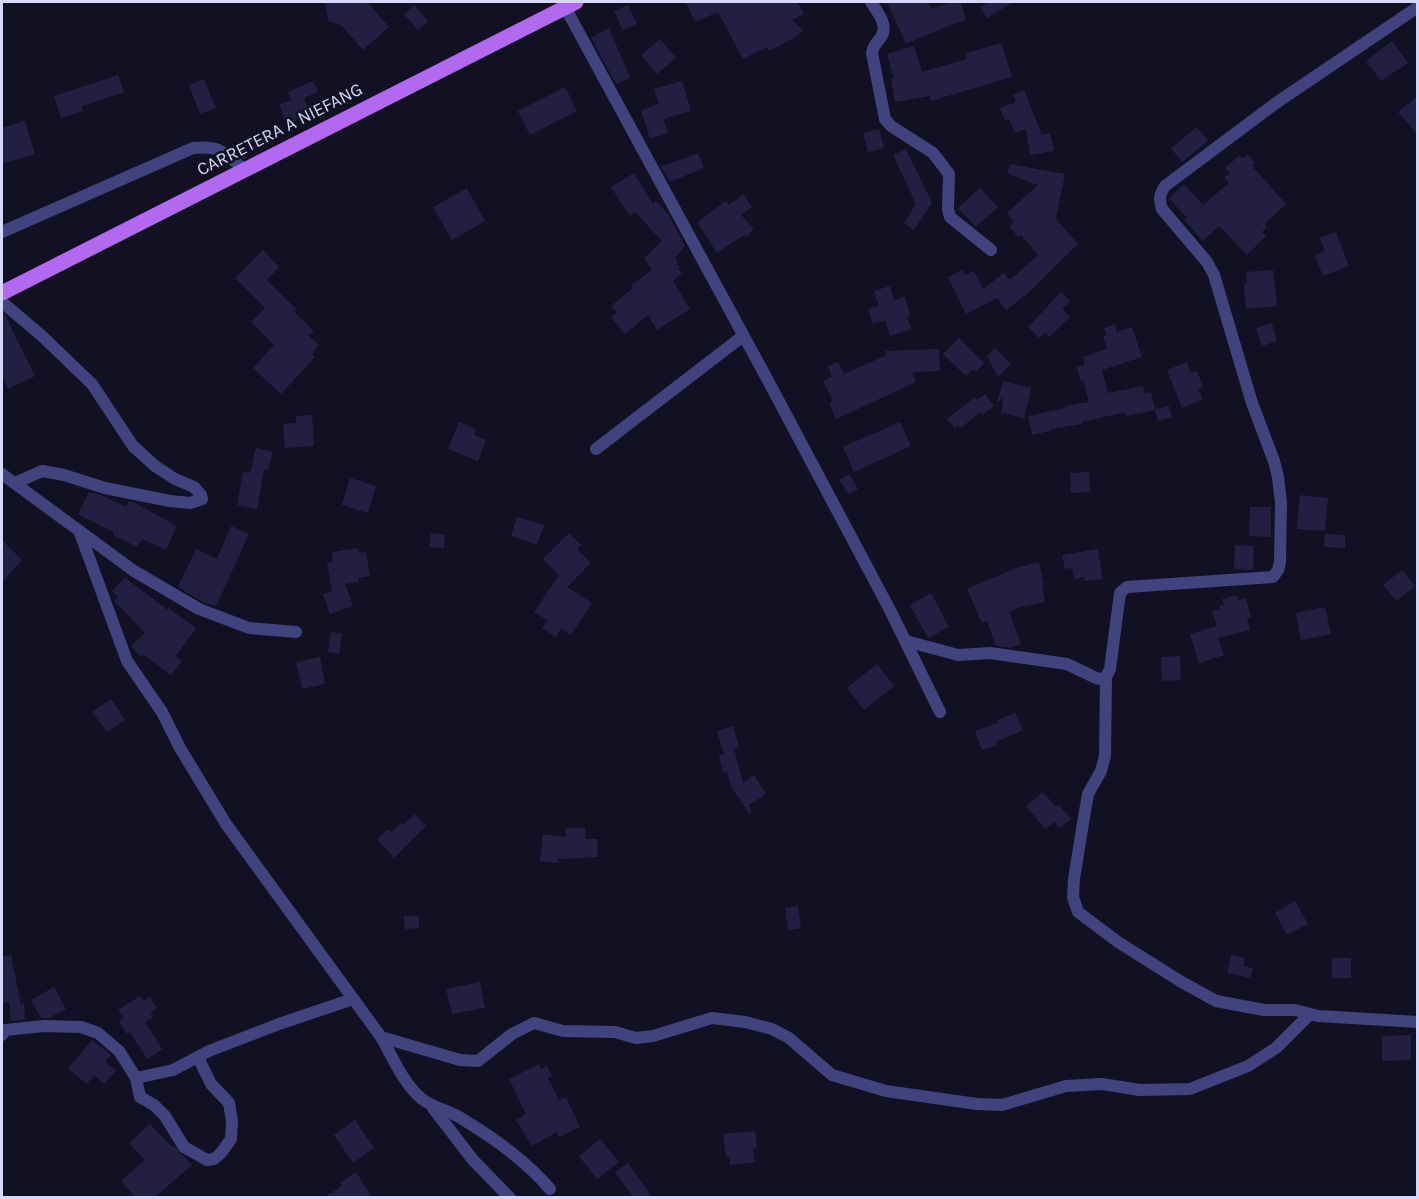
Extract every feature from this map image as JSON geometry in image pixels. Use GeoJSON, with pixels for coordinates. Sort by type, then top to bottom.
{"type":"FeatureCollection","features":[{"type":"Feature","properties":{"kind":"main road","name":"CARRETERA A NIEFANG"},"geometry":{"type":"LineString","coordinates":[[2,293],[570,4]]}},
{"type":"Feature","properties":{"kind":"street"},"geometry":{"type":"LineString","coordinates":[[872,2],[884,25],[883,35],[873,46],[872,53],[885,119],[891,126],[933,153],[950,174],[948,209],[950,217],[991,250]]}},
{"type":"Feature","properties":{"kind":"street"},"geometry":{"type":"LineString","coordinates":[[570,4],[743,336],[906,641],[940,712]]}},
{"type":"Feature","properties":{"kind":"street"},"geometry":{"type":"LineString","coordinates":[[1418,7],[1268,109],[1165,186],[1160,193],[1159,201],[1162,209],[1207,262],[1214,275],[1252,404],[1278,477],[1281,503],[1280,562],[1273,577],[1127,587],[1120,593],[1110,669],[1106,677],[1105,756],[1101,771],[1088,794],[1073,897],[1078,912],[1118,942],[1216,1001],[1264,1010],[1295,1010],[1310,1014],[1418,1022]]}},
{"type":"Feature","properties":{"kind":"street"},"geometry":{"type":"LineString","coordinates":[[2,232],[193,148],[211,146],[221,150],[245,170]]}},
{"type":"Feature","properties":{"kind":"street"},"geometry":{"type":"LineString","coordinates":[[2,302],[42,336],[92,384],[133,447],[155,466],[175,479],[194,487],[202,499],[190,503],[170,501],[105,488],[64,475],[42,471],[15,483]]}},
{"type":"Feature","properties":{"kind":"street"},"geometry":{"type":"LineString","coordinates":[[596,449],[743,336]]}},
{"type":"Feature","properties":{"kind":"street"},"geometry":{"type":"LineString","coordinates":[[2,474],[134,571],[199,609],[249,628],[296,632]]}},
{"type":"Feature","properties":{"kind":"street"},"geometry":{"type":"LineString","coordinates":[[81,533],[127,661],[162,712],[185,757],[226,824],[381,1037],[400,1075],[420,1097],[432,1106],[458,1116],[518,1158],[550,1189]]}},
{"type":"Feature","properties":{"kind":"street"},"geometry":{"type":"LineString","coordinates":[[906,641],[958,655],[990,653],[1067,664],[1096,678],[1106,677]]}},
{"type":"Feature","properties":{"kind":"street"},"geometry":{"type":"LineString","coordinates":[[136,1078],[173,1070],[198,1057],[279,1024],[353,999]]}},
{"type":"Feature","properties":{"kind":"street"},"geometry":{"type":"LineString","coordinates":[[381,1037],[460,1060],[478,1060],[512,1034],[534,1023],[563,1031],[615,1032],[636,1038],[653,1036],[712,1018],[745,1022],[771,1029],[789,1038],[832,1075],[886,1091],[1002,1105],[1066,1086],[1102,1084],[1140,1090],[1190,1089],[1248,1066],[1276,1048],[1310,1014]]}},
{"type":"Feature","properties":{"kind":"street"},"geometry":{"type":"LineString","coordinates":[[2,1035],[6,1030],[28,1027],[81,1027],[98,1033],[119,1051],[136,1078],[140,1097],[165,1116],[184,1147],[207,1160],[214,1159],[222,1153],[231,1139],[232,1121],[229,1103],[211,1084],[198,1057]]}},
{"type":"Feature","properties":{"kind":"street"},"geometry":{"type":"LineString","coordinates":[[432,1106],[473,1160],[510,1197]]}},
{"type":"Feature","properties":{"kind":"building"},"geometry":{"type":"Polygon","coordinates":[[[325,2],[367,2],[389,27],[363,50],[341,25],[328,21],[325,2]]]}},
{"type":"Feature","properties":{"kind":"building"},"geometry":{"type":"Polygon","coordinates":[[[686,2],[797,2],[804,14],[792,20],[803,30],[797,36],[769,51],[767,47],[743,59],[718,12],[695,22],[686,2]]]}},
{"type":"Feature","properties":{"kind":"building"},"geometry":{"type":"Polygon","coordinates":[[[887,2],[928,2],[931,8],[955,2],[956,4],[961,3],[966,20],[906,44],[887,2]]]}},
{"type":"Feature","properties":{"kind":"building"},"geometry":{"type":"Polygon","coordinates":[[[989,2],[1013,2],[987,18],[980,7],[989,2]]]}},
{"type":"Feature","properties":{"kind":"building"},"geometry":{"type":"Polygon","coordinates":[[[414,5],[428,21],[418,30],[404,14],[414,5]]]}},
{"type":"Feature","properties":{"kind":"building"},"geometry":{"type":"Polygon","coordinates":[[[628,5],[637,24],[623,30],[614,11],[628,5]]]}},
{"type":"Feature","properties":{"kind":"building"},"geometry":{"type":"Polygon","coordinates":[[[609,28],[630,78],[616,84],[591,38],[609,28]]]}},
{"type":"Feature","properties":{"kind":"building"},"geometry":{"type":"Polygon","coordinates":[[[660,39],[676,58],[657,74],[641,55],[660,39]]]}},
{"type":"Feature","properties":{"kind":"building"},"geometry":{"type":"Polygon","coordinates":[[[1392,41],[1408,63],[1381,81],[1366,61],[1392,41]]]}},
{"type":"Feature","properties":{"kind":"building"},"geometry":{"type":"Polygon","coordinates":[[[1001,43],[1012,77],[931,101],[929,96],[895,102],[891,79],[894,79],[887,54],[914,46],[922,72],[967,59],[966,53],[1001,43]]]}},
{"type":"Feature","properties":{"kind":"building"},"geometry":{"type":"Polygon","coordinates":[[[118,75],[124,92],[82,106],[83,111],[61,118],[54,96],[118,75]]]}},
{"type":"Feature","properties":{"kind":"building"},"geometry":{"type":"Polygon","coordinates":[[[204,79],[216,108],[200,114],[189,85],[204,79]]]}},
{"type":"Feature","properties":{"kind":"building"},"geometry":{"type":"Polygon","coordinates":[[[313,81],[318,92],[304,98],[311,113],[287,123],[279,105],[291,100],[288,92],[313,81]]]}},
{"type":"Feature","properties":{"kind":"building"},"geometry":{"type":"Polygon","coordinates":[[[682,81],[691,111],[663,119],[668,133],[650,139],[641,110],[659,104],[654,89],[682,81]]]}},
{"type":"Feature","properties":{"kind":"building"},"geometry":{"type":"Polygon","coordinates":[[[565,87],[577,111],[530,135],[518,111],[565,87]]]}},
{"type":"Feature","properties":{"kind":"building"},"geometry":{"type":"Polygon","coordinates":[[[1024,90],[1042,135],[1050,133],[1054,151],[1030,155],[1026,129],[1015,133],[1009,119],[1005,121],[1000,108],[1016,102],[1013,95],[1024,90]]]}},
{"type":"Feature","properties":{"kind":"building"},"geometry":{"type":"Polygon","coordinates":[[[1418,96],[1418,135],[1398,112],[1418,96]]]}},
{"type":"Feature","properties":{"kind":"building"},"geometry":{"type":"Polygon","coordinates":[[[25,121],[35,154],[2,164],[2,128],[25,121]]]}},
{"type":"Feature","properties":{"kind":"building"},"geometry":{"type":"Polygon","coordinates":[[[1197,127],[1208,141],[1182,162],[1171,148],[1197,127]]]}},
{"type":"Feature","properties":{"kind":"building"},"geometry":{"type":"Polygon","coordinates":[[[879,129],[884,148],[868,152],[863,133],[879,129]]]}},
{"type":"Feature","properties":{"kind":"building"},"geometry":{"type":"Polygon","coordinates":[[[906,149],[932,203],[914,230],[904,223],[916,204],[893,155],[906,149]]]}},
{"type":"Feature","properties":{"kind":"building"},"geometry":{"type":"Polygon","coordinates":[[[698,153],[704,168],[670,182],[661,167],[698,153]]]}},
{"type":"Feature","properties":{"kind":"building"},"geometry":{"type":"Polygon","coordinates":[[[1240,155],[1242,158],[1248,155],[1255,163],[1252,166],[1286,204],[1266,222],[1267,227],[1262,232],[1266,236],[1247,255],[1219,226],[1203,241],[1184,220],[1187,218],[1169,198],[1184,184],[1203,205],[1229,183],[1224,178],[1230,173],[1225,168],[1240,155]]]}},
{"type":"Feature","properties":{"kind":"building"},"geometry":{"type":"Polygon","coordinates":[[[1010,164],[1065,174],[1056,219],[1078,244],[1027,294],[1006,310],[997,298],[966,314],[948,277],[963,270],[965,275],[974,271],[983,289],[1004,273],[1010,280],[1038,255],[1021,235],[1018,237],[1009,226],[1014,222],[1007,213],[1038,185],[1007,174],[1010,164]]]}},
{"type":"Feature","properties":{"kind":"building"},"geometry":{"type":"Polygon","coordinates":[[[634,173],[653,204],[656,201],[669,215],[685,246],[675,258],[680,267],[678,269],[682,273],[673,281],[690,309],[657,330],[648,315],[625,334],[611,317],[617,313],[611,306],[633,288],[631,285],[652,270],[644,258],[662,241],[635,212],[630,216],[611,187],[634,173]]]}},
{"type":"Feature","properties":{"kind":"building"},"geometry":{"type":"Polygon","coordinates":[[[467,188],[485,221],[452,240],[433,207],[467,188]]]}},
{"type":"Feature","properties":{"kind":"building"},"geometry":{"type":"Polygon","coordinates":[[[980,188],[998,207],[976,227],[958,208],[980,188]]]}},
{"type":"Feature","properties":{"kind":"building"},"geometry":{"type":"Polygon","coordinates":[[[743,194],[752,207],[741,215],[754,229],[746,237],[744,235],[717,253],[697,222],[726,201],[729,205],[743,194]]]}},
{"type":"Feature","properties":{"kind":"building"},"geometry":{"type":"Polygon","coordinates":[[[1336,232],[1349,266],[1323,276],[1315,256],[1325,251],[1320,238],[1336,232]]]}},
{"type":"Feature","properties":{"kind":"building"},"geometry":{"type":"Polygon","coordinates":[[[263,250],[279,267],[267,280],[296,309],[294,312],[314,331],[309,336],[319,345],[312,354],[315,357],[281,394],[253,368],[274,345],[251,322],[265,308],[235,278],[263,250]]]}},
{"type":"Feature","properties":{"kind":"building"},"geometry":{"type":"Polygon","coordinates":[[[1273,270],[1277,306],[1246,309],[1244,283],[1247,283],[1246,272],[1273,270]]]}},
{"type":"Feature","properties":{"kind":"building"},"geometry":{"type":"Polygon","coordinates":[[[890,286],[894,300],[905,297],[911,329],[890,336],[885,320],[873,324],[868,309],[879,306],[874,291],[890,286]]]}},
{"type":"Feature","properties":{"kind":"building"},"geometry":{"type":"Polygon","coordinates":[[[1061,292],[1070,301],[1062,309],[1070,317],[1049,337],[1045,333],[1039,338],[1028,327],[1061,292]]]}},
{"type":"Feature","properties":{"kind":"building"},"geometry":{"type":"Polygon","coordinates":[[[2,312],[35,376],[8,389],[2,376],[2,312]]]}},
{"type":"Feature","properties":{"kind":"building"},"geometry":{"type":"Polygon","coordinates":[[[1272,323],[1277,341],[1262,346],[1256,328],[1272,323]]]}},
{"type":"Feature","properties":{"kind":"building"},"geometry":{"type":"Polygon","coordinates":[[[1115,324],[1117,332],[1132,327],[1142,357],[1102,370],[1108,393],[1143,386],[1144,393],[1151,392],[1155,409],[1169,406],[1172,417],[1158,421],[1155,410],[1126,416],[1125,412],[1032,435],[1028,416],[1089,402],[1077,367],[1085,365],[1083,357],[1107,349],[1103,336],[1107,335],[1104,328],[1115,324]]]}},
{"type":"Feature","properties":{"kind":"building"},"geometry":{"type":"Polygon","coordinates":[[[959,338],[984,363],[976,372],[973,369],[966,376],[943,354],[959,338]]]}},
{"type":"Feature","properties":{"kind":"building"},"geometry":{"type":"Polygon","coordinates":[[[995,348],[1011,364],[998,377],[987,356],[995,348]]]}},
{"type":"Feature","properties":{"kind":"building"},"geometry":{"type":"Polygon","coordinates":[[[939,349],[940,371],[912,372],[916,382],[836,419],[829,403],[833,401],[823,381],[832,377],[828,366],[838,362],[844,374],[887,355],[885,351],[939,349]]]}},
{"type":"Feature","properties":{"kind":"building"},"geometry":{"type":"Polygon","coordinates":[[[1187,362],[1191,373],[1197,371],[1203,387],[1198,389],[1203,399],[1182,408],[1167,370],[1187,362]]]}},
{"type":"Feature","properties":{"kind":"building"},"geometry":{"type":"Polygon","coordinates":[[[1003,381],[1031,388],[1024,418],[1001,413],[1004,397],[997,403],[1003,381]]]}},
{"type":"Feature","properties":{"kind":"building"},"geometry":{"type":"Polygon","coordinates":[[[985,394],[994,406],[982,415],[980,412],[961,428],[958,425],[955,428],[947,419],[975,397],[977,400],[985,394]]]}},
{"type":"Feature","properties":{"kind":"building"},"geometry":{"type":"Polygon","coordinates":[[[312,415],[314,446],[285,448],[283,424],[296,423],[296,416],[312,415]]]}},
{"type":"Feature","properties":{"kind":"building"},"geometry":{"type":"Polygon","coordinates":[[[459,422],[476,429],[474,435],[486,440],[478,461],[448,449],[459,422]]]}},
{"type":"Feature","properties":{"kind":"building"},"geometry":{"type":"Polygon","coordinates":[[[900,422],[911,446],[854,472],[843,447],[900,422]]]}},
{"type":"Feature","properties":{"kind":"building"},"geometry":{"type":"Polygon","coordinates":[[[256,448],[273,452],[268,470],[264,469],[257,509],[237,505],[243,472],[250,473],[256,448]]]}},
{"type":"Feature","properties":{"kind":"building"},"geometry":{"type":"Polygon","coordinates":[[[1089,472],[1090,492],[1071,493],[1070,473],[1089,472]]]}},
{"type":"Feature","properties":{"kind":"building"},"geometry":{"type":"Polygon","coordinates":[[[849,474],[858,489],[848,494],[839,480],[849,474]]]}},
{"type":"Feature","properties":{"kind":"building"},"geometry":{"type":"Polygon","coordinates":[[[350,478],[376,486],[368,513],[342,505],[350,478]]]}},
{"type":"Feature","properties":{"kind":"building"},"geometry":{"type":"Polygon","coordinates":[[[89,492],[104,496],[126,507],[129,501],[133,502],[177,526],[166,550],[142,539],[137,547],[113,535],[114,532],[78,514],[89,492]]]}},
{"type":"Feature","properties":{"kind":"building"},"geometry":{"type":"Polygon","coordinates":[[[1300,495],[1328,498],[1325,531],[1297,529],[1300,495]]]}},
{"type":"Feature","properties":{"kind":"building"},"geometry":{"type":"Polygon","coordinates":[[[1250,507],[1271,507],[1271,537],[1249,536],[1250,507]]]}},
{"type":"Feature","properties":{"kind":"building"},"geometry":{"type":"Polygon","coordinates":[[[517,517],[544,525],[537,545],[511,536],[517,517]]]}},
{"type":"Feature","properties":{"kind":"building"},"geometry":{"type":"Polygon","coordinates":[[[231,526],[249,534],[216,606],[203,602],[178,587],[196,549],[217,559],[231,526]]]}},
{"type":"Feature","properties":{"kind":"building"},"geometry":{"type":"Polygon","coordinates":[[[431,533],[445,535],[444,548],[429,547],[431,533]]]}},
{"type":"Feature","properties":{"kind":"building"},"geometry":{"type":"Polygon","coordinates":[[[569,533],[581,545],[577,549],[591,563],[567,587],[592,603],[571,635],[561,628],[556,637],[542,628],[547,620],[534,612],[559,575],[543,559],[569,533]]]}},
{"type":"Feature","properties":{"kind":"building"},"geometry":{"type":"Polygon","coordinates":[[[1325,534],[1345,535],[1345,548],[1324,547],[1325,534]]]}},
{"type":"Feature","properties":{"kind":"building"},"geometry":{"type":"Polygon","coordinates":[[[2,540],[22,560],[2,582],[2,540]]]}},
{"type":"Feature","properties":{"kind":"building"},"geometry":{"type":"Polygon","coordinates":[[[1235,545],[1254,546],[1253,570],[1234,569],[1235,545]]]}},
{"type":"Feature","properties":{"kind":"building"},"geometry":{"type":"Polygon","coordinates":[[[358,548],[359,553],[366,552],[370,576],[358,578],[359,582],[345,584],[353,606],[330,614],[323,594],[332,591],[327,563],[333,562],[332,552],[358,548]]]}},
{"type":"Feature","properties":{"kind":"building"},"geometry":{"type":"Polygon","coordinates":[[[1098,549],[1103,579],[1085,581],[1084,577],[1074,579],[1072,568],[1065,569],[1062,555],[1098,549]]]}},
{"type":"Feature","properties":{"kind":"building"},"geometry":{"type":"Polygon","coordinates":[[[1039,562],[1045,602],[1009,612],[1021,644],[1011,648],[996,646],[987,621],[982,623],[967,589],[1016,568],[1039,562]]]}},
{"type":"Feature","properties":{"kind":"building"},"geometry":{"type":"Polygon","coordinates":[[[1402,570],[1415,586],[1396,601],[1383,585],[1402,570]]]}},
{"type":"Feature","properties":{"kind":"building"},"geometry":{"type":"Polygon","coordinates":[[[125,578],[196,628],[176,656],[182,661],[171,675],[143,654],[141,657],[131,646],[145,633],[114,601],[118,597],[112,591],[125,578]]]}},
{"type":"Feature","properties":{"kind":"building"},"geometry":{"type":"Polygon","coordinates":[[[931,593],[949,627],[928,638],[910,605],[931,593]]]}},
{"type":"Feature","properties":{"kind":"building"},"geometry":{"type":"Polygon","coordinates":[[[1237,595],[1238,600],[1246,598],[1251,617],[1247,618],[1250,630],[1218,638],[1224,655],[1199,663],[1190,634],[1217,626],[1212,611],[1224,605],[1222,599],[1237,595]]]}},
{"type":"Feature","properties":{"kind":"building"},"geometry":{"type":"Polygon","coordinates":[[[1325,607],[1331,634],[1301,640],[1296,613],[1325,607]]]}},
{"type":"Feature","properties":{"kind":"building"},"geometry":{"type":"Polygon","coordinates":[[[331,632],[342,634],[339,654],[328,652],[331,632]]]}},
{"type":"Feature","properties":{"kind":"building"},"geometry":{"type":"Polygon","coordinates":[[[1180,656],[1181,680],[1162,681],[1161,657],[1180,656]]]}},
{"type":"Feature","properties":{"kind":"building"},"geometry":{"type":"Polygon","coordinates":[[[320,657],[325,684],[302,689],[296,662],[320,657]]]}},
{"type":"Feature","properties":{"kind":"building"},"geometry":{"type":"Polygon","coordinates":[[[877,664],[894,686],[864,710],[847,688],[877,664]]]}},
{"type":"Feature","properties":{"kind":"building"},"geometry":{"type":"Polygon","coordinates":[[[111,699],[125,720],[107,732],[92,712],[111,699]]]}},
{"type":"Feature","properties":{"kind":"building"},"geometry":{"type":"Polygon","coordinates":[[[1015,713],[1023,730],[996,742],[997,745],[982,750],[975,731],[998,723],[997,720],[1015,713]]]}},
{"type":"Feature","properties":{"kind":"building"},"geometry":{"type":"Polygon","coordinates":[[[733,726],[739,747],[734,749],[743,783],[754,775],[766,794],[749,805],[751,812],[749,813],[732,788],[727,772],[723,773],[719,756],[724,754],[717,731],[733,726]]]}},
{"type":"Feature","properties":{"kind":"building"},"geometry":{"type":"Polygon","coordinates":[[[1043,792],[1071,819],[1059,828],[1054,822],[1045,829],[1026,806],[1043,792]]]}},
{"type":"Feature","properties":{"kind":"building"},"geometry":{"type":"Polygon","coordinates":[[[415,814],[426,826],[394,858],[377,839],[388,829],[391,832],[401,823],[403,825],[415,814]]]}},
{"type":"Feature","properties":{"kind":"building"},"geometry":{"type":"Polygon","coordinates":[[[565,828],[585,828],[586,839],[597,839],[598,857],[558,859],[558,863],[540,861],[543,834],[566,837],[565,828]]]}},
{"type":"Feature","properties":{"kind":"building"},"geometry":{"type":"Polygon","coordinates":[[[1295,901],[1308,924],[1287,935],[1275,913],[1295,901]]]}},
{"type":"Feature","properties":{"kind":"building"},"geometry":{"type":"Polygon","coordinates":[[[798,906],[801,928],[788,930],[785,908],[798,906]]]}},
{"type":"Feature","properties":{"kind":"building"},"geometry":{"type":"Polygon","coordinates":[[[404,916],[419,916],[419,928],[405,929],[404,916]]]}},
{"type":"Feature","properties":{"kind":"building"},"geometry":{"type":"Polygon","coordinates":[[[11,955],[21,1005],[24,1003],[25,1020],[11,1021],[9,1002],[2,1003],[2,957],[11,955]]]}},
{"type":"Feature","properties":{"kind":"building"},"geometry":{"type":"Polygon","coordinates":[[[1231,955],[1245,958],[1243,966],[1253,968],[1250,978],[1227,973],[1231,955]]]}},
{"type":"Feature","properties":{"kind":"building"},"geometry":{"type":"Polygon","coordinates":[[[1332,958],[1351,958],[1351,978],[1332,978],[1332,958]]]}},
{"type":"Feature","properties":{"kind":"building"},"geometry":{"type":"Polygon","coordinates":[[[480,982],[485,1008],[452,1014],[446,989],[480,982]]]}},
{"type":"Feature","properties":{"kind":"building"},"geometry":{"type":"Polygon","coordinates":[[[54,987],[66,1009],[49,1018],[41,1018],[31,1000],[54,987]]]}},
{"type":"Feature","properties":{"kind":"building"},"geometry":{"type":"Polygon","coordinates":[[[140,996],[144,1001],[150,997],[157,1008],[150,1013],[153,1017],[145,1022],[162,1049],[147,1059],[130,1032],[127,1034],[119,1021],[124,1018],[118,1010],[140,996]]]}},
{"type":"Feature","properties":{"kind":"building"},"geometry":{"type":"Polygon","coordinates":[[[1411,1035],[1411,1060],[1382,1061],[1382,1036],[1411,1035]]]}},
{"type":"Feature","properties":{"kind":"building"},"geometry":{"type":"Polygon","coordinates":[[[92,1040],[111,1055],[105,1062],[116,1071],[104,1084],[94,1075],[87,1084],[68,1069],[92,1040]]]}},
{"type":"Feature","properties":{"kind":"building"},"geometry":{"type":"Polygon","coordinates":[[[539,1064],[541,1069],[547,1066],[552,1076],[548,1078],[559,1100],[566,1097],[580,1127],[559,1137],[557,1132],[532,1146],[516,1120],[526,1114],[509,1079],[539,1064]]]}},
{"type":"Feature","properties":{"kind":"building"},"geometry":{"type":"Polygon","coordinates":[[[355,1120],[374,1148],[353,1163],[334,1135],[355,1120]]]}},
{"type":"Feature","properties":{"kind":"building"},"geometry":{"type":"Polygon","coordinates":[[[150,1124],[192,1165],[155,1197],[135,1197],[121,1181],[145,1160],[129,1143],[150,1124]]]}},
{"type":"Feature","properties":{"kind":"building"},"geometry":{"type":"Polygon","coordinates":[[[755,1131],[757,1148],[753,1149],[755,1162],[730,1165],[729,1157],[726,1157],[723,1134],[755,1131]]]}},
{"type":"Feature","properties":{"kind":"building"},"geometry":{"type":"Polygon","coordinates":[[[600,1139],[619,1162],[597,1179],[579,1156],[600,1139]]]}},
{"type":"Feature","properties":{"kind":"building"},"geometry":{"type":"Polygon","coordinates":[[[628,1163],[652,1197],[633,1197],[615,1172],[628,1163]]]}},
{"type":"Feature","properties":{"kind":"building"},"geometry":{"type":"Polygon","coordinates":[[[356,1172],[372,1197],[325,1197],[342,1186],[340,1183],[356,1172]]]}}]}
